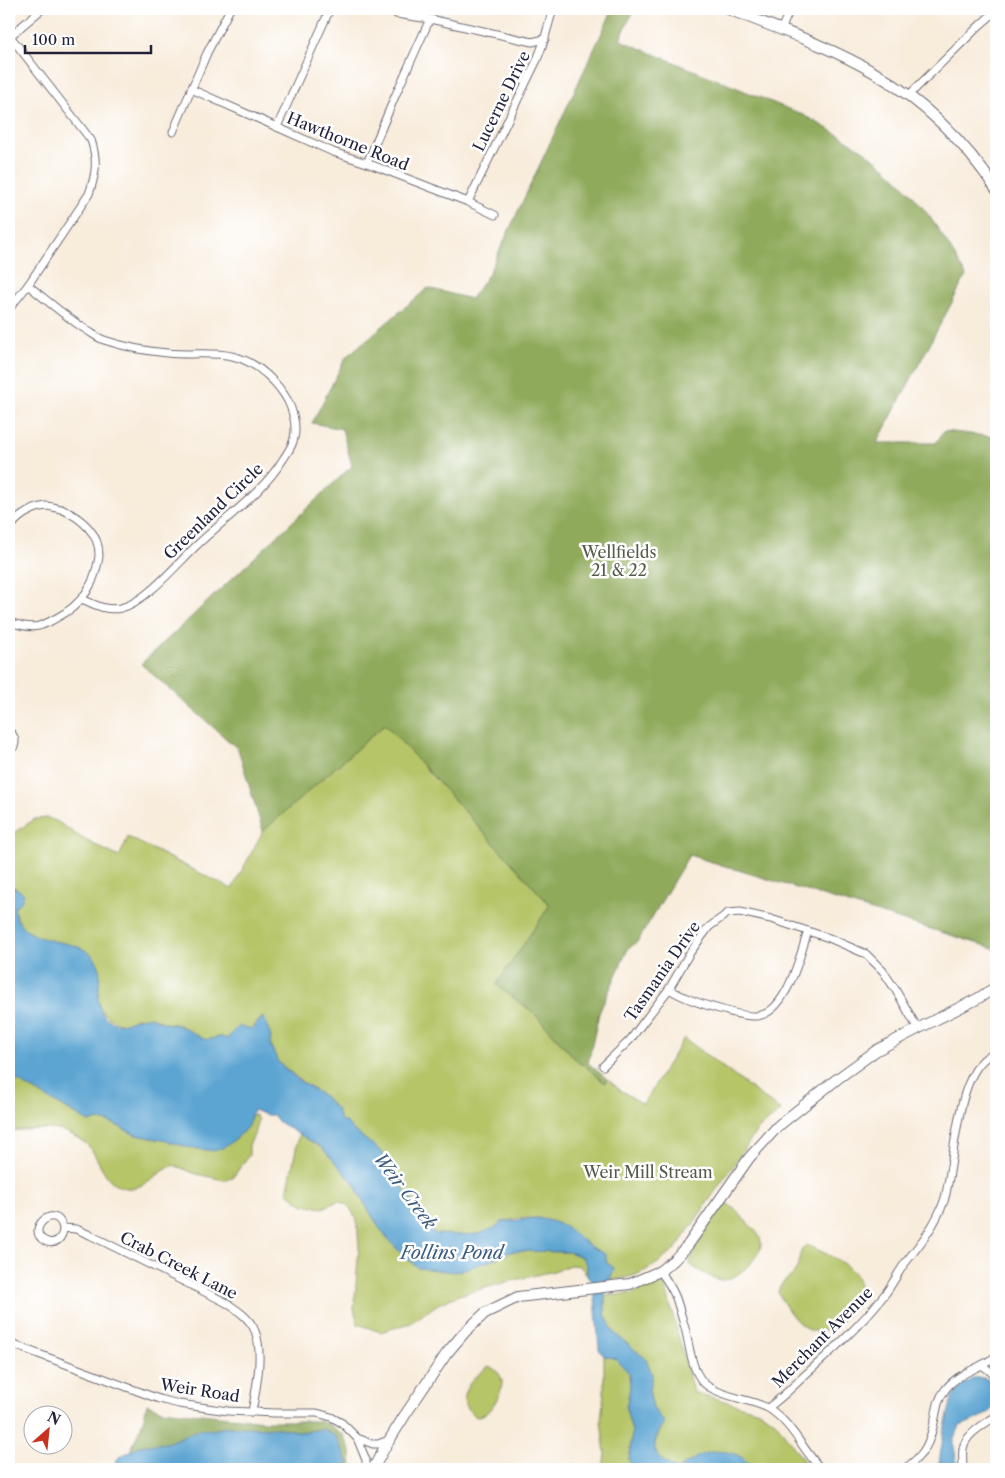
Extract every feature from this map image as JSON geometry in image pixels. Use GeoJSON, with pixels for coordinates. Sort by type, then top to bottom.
{"type":"FeatureCollection","features":[{"type":"Feature","properties":{"kind":"main road"},"geometry":{"type":"LineString","coordinates":[[728,9],[829,49],[896,86],[956,137],[981,166],[996,189]]}},
{"type":"Feature","properties":{"kind":"main road"},"geometry":{"type":"LineString","coordinates":[[373,1469],[447,1353],[485,1313],[518,1297],[630,1284],[660,1271],[688,1245],[749,1158],[778,1126],[866,1058],[996,987]]}},
{"type":"Feature","properties":{"kind":"street"},"geometry":{"type":"LineString","coordinates":[[9,309],[28,285],[89,194],[96,167],[95,151],[91,140],[10,37],[42,9]]}},
{"type":"Feature","properties":{"kind":"street"},"geometry":{"type":"LineString","coordinates":[[173,132],[191,89],[230,9]]}},
{"type":"Feature","properties":{"kind":"street"},"geometry":{"type":"LineString","coordinates":[[277,127],[330,9]]}},
{"type":"Feature","properties":{"kind":"street","name":"Lucerne Drive"},"geometry":{"type":"LineString","coordinates":[[468,202],[537,60],[553,9]]}},
{"type":"Feature","properties":{"kind":"street"},"geometry":{"type":"LineString","coordinates":[[782,30],[790,9]]}},
{"type":"Feature","properties":{"kind":"street"},"geometry":{"type":"LineString","coordinates":[[908,96],[996,11]]}},
{"type":"Feature","properties":{"kind":"street"},"geometry":{"type":"LineString","coordinates":[[396,14],[430,19],[532,42],[544,39]]}},
{"type":"Feature","properties":{"kind":"street"},"geometry":{"type":"LineString","coordinates":[[367,163],[430,19]]}},
{"type":"Feature","properties":{"kind":"street","name":"Hawthorne Road"},"geometry":{"type":"LineString","coordinates":[[191,89],[333,152],[468,202],[496,215]]}},
{"type":"Feature","properties":{"kind":"street","name":"Greenland Circle"},"geometry":{"type":"LineString","coordinates":[[28,285],[69,319],[101,339],[134,349],[168,353],[223,354],[240,358],[254,365],[270,378],[287,399],[294,419],[294,438],[290,449],[280,465],[252,497],[160,582],[137,601],[121,608],[105,609],[82,599]]}},
{"type":"Feature","properties":{"kind":"street"},"geometry":{"type":"LineString","coordinates":[[9,530],[18,518],[35,509],[46,506],[55,507],[77,517],[86,524],[97,542],[99,555],[93,579],[82,599],[71,610],[44,626],[22,626],[9,622]]}},
{"type":"Feature","properties":{"kind":"street"},"geometry":{"type":"LineString","coordinates":[[9,731],[13,734],[15,740],[12,750],[9,751]]}},
{"type":"Feature","properties":{"kind":"street","name":"Tasmania Drive"},"geometry":{"type":"LineString","coordinates":[[603,1066],[630,1040],[669,989],[689,954],[709,927],[728,913],[740,912],[755,915],[851,946],[866,954],[883,970],[918,1029]]}},
{"type":"Feature","properties":{"kind":"street"},"geometry":{"type":"LineString","coordinates":[[669,989],[680,996],[701,1004],[742,1016],[758,1016],[778,1004],[792,981],[808,931]]}},
{"type":"Feature","properties":{"kind":"street","name":"Merchant Avenue"},"geometry":{"type":"LineString","coordinates":[[820,1469],[787,1425],[775,1412],[768,1408],[822,1360],[863,1319],[886,1292],[905,1263],[924,1240],[944,1200],[962,1103],[968,1082],[978,1067],[996,1052]]}},
{"type":"Feature","properties":{"kind":"street","name":"Crab Creek Lane"},"geometry":{"type":"LineString","coordinates":[[63,1228],[76,1229],[236,1309],[255,1331],[259,1355],[252,1412]]}},
{"type":"Feature","properties":{"kind":"street"},"geometry":{"type":"LineString","coordinates":[[660,1271],[676,1298],[693,1363],[700,1378],[705,1384],[718,1391],[768,1408]]}},
{"type":"Feature","properties":{"kind":"street","name":"Weir Road"},"geometry":{"type":"LineString","coordinates":[[9,1343],[159,1399],[202,1407],[252,1412],[308,1412],[326,1415],[342,1423],[357,1438],[366,1460],[366,1469]]}},
{"type":"Feature","properties":{"kind":"street"},"geometry":{"type":"LineString","coordinates":[[904,1469],[915,1461],[924,1450],[932,1430],[938,1402],[946,1389],[958,1376],[996,1356]]}},
{"type":"Feature","properties":{"kind":"street"},"geometry":{"type":"LineString","coordinates":[[982,1365],[996,1376]]}},
{"type":"Feature","properties":{"kind":"street"},"geometry":{"type":"LineString","coordinates":[[963,1469],[963,1449],[965,1443],[978,1428],[996,1416]]}},
{"type":"Feature","properties":{"kind":"street"},"geometry":{"type":"LineString","coordinates":[[357,1438],[373,1444],[390,1440]]}},
{"type":"Feature","properties":{"kind":"green space","name":"Wellfields 21 & 22"},"geometry":{"type":"Polygon","coordinates":[[[613,9],[634,9],[620,40],[803,115],[867,153],[899,180],[921,205],[966,276],[877,443],[936,443],[944,431],[996,437],[996,949],[689,855],[638,941],[628,949],[599,1013],[588,1063],[607,1079],[605,1083],[579,1063],[533,1012],[496,985],[550,905],[385,724],[263,831],[238,749],[141,664],[352,466],[342,429],[312,423],[346,357],[428,288],[471,299],[488,275],[613,9]]]}},
{"type":"Feature","properties":{"kind":"green space","name":"Weir Mill Stream"},"geometry":{"type":"Polygon","coordinates":[[[385,724],[550,905],[497,985],[533,1012],[579,1063],[605,1083],[607,1079],[620,1090],[643,1104],[684,1038],[781,1111],[758,1129],[677,1247],[655,1265],[638,1274],[610,1280],[614,1268],[607,1263],[598,1250],[591,1247],[564,1226],[538,1218],[519,1218],[502,1222],[494,1228],[479,1234],[436,1234],[428,1228],[416,1206],[390,1170],[382,1152],[353,1130],[347,1123],[341,1121],[336,1109],[278,1062],[270,1044],[262,1017],[252,1029],[237,1028],[227,1039],[219,1037],[205,1040],[177,1024],[166,1023],[151,1017],[137,1018],[123,1024],[113,1020],[101,1010],[99,1003],[100,967],[53,941],[36,937],[23,927],[16,917],[14,907],[21,902],[16,888],[9,887],[9,836],[35,819],[48,818],[58,822],[83,839],[119,857],[128,837],[232,889],[263,831],[385,724]]]}},
{"type":"Feature","properties":{"kind":"green space"},"geometry":{"type":"Polygon","coordinates":[[[9,1069],[11,1077],[89,1122],[100,1120],[112,1123],[136,1135],[163,1140],[248,1126],[250,1116],[255,1115],[258,1120],[249,1145],[249,1155],[233,1177],[224,1180],[196,1174],[174,1165],[138,1187],[124,1188],[109,1179],[86,1144],[72,1135],[50,1129],[9,1130],[9,1069]]]}},
{"type":"Feature","properties":{"kind":"green space"},"geometry":{"type":"Polygon","coordinates":[[[299,1134],[322,1148],[353,1182],[380,1229],[398,1250],[487,1262],[513,1251],[569,1252],[582,1257],[587,1266],[587,1275],[580,1266],[570,1265],[554,1271],[459,1295],[438,1304],[411,1323],[380,1332],[358,1324],[354,1309],[359,1247],[357,1220],[348,1205],[338,1201],[323,1208],[304,1205],[287,1193],[299,1134]]]}},
{"type":"Feature","properties":{"kind":"green space"},"geometry":{"type":"Polygon","coordinates":[[[725,1205],[731,1206],[737,1211],[757,1233],[761,1243],[757,1254],[748,1266],[729,1279],[720,1280],[701,1272],[689,1264],[694,1250],[704,1233],[725,1205]]]}},
{"type":"Feature","properties":{"kind":"green space"},"geometry":{"type":"Polygon","coordinates":[[[807,1245],[844,1264],[854,1273],[859,1283],[859,1293],[855,1304],[848,1314],[840,1322],[820,1331],[810,1330],[800,1324],[787,1308],[778,1292],[784,1281],[796,1270],[800,1253],[807,1245]]]}},
{"type":"Feature","properties":{"kind":"green space"},"geometry":{"type":"Polygon","coordinates":[[[663,1277],[693,1392],[759,1411],[774,1420],[806,1464],[803,1469],[752,1469],[748,1462],[683,1466],[676,1469],[659,1457],[656,1452],[655,1442],[662,1428],[653,1408],[649,1390],[652,1374],[646,1359],[614,1333],[605,1314],[605,1296],[634,1293],[663,1277]]]}},
{"type":"Feature","properties":{"kind":"green space"},"geometry":{"type":"Polygon","coordinates":[[[604,1356],[616,1358],[629,1372],[630,1388],[626,1409],[632,1432],[629,1460],[633,1469],[603,1469],[605,1454],[601,1420],[604,1392],[604,1356]]]}},
{"type":"Feature","properties":{"kind":"green space"},"geometry":{"type":"Polygon","coordinates":[[[489,1366],[500,1376],[502,1381],[501,1390],[496,1401],[486,1413],[474,1416],[466,1407],[465,1394],[470,1383],[489,1366]]]}},
{"type":"Feature","properties":{"kind":"green space"},"geometry":{"type":"Polygon","coordinates":[[[147,1404],[162,1410],[263,1421],[319,1421],[328,1424],[343,1435],[351,1451],[352,1469],[348,1469],[348,1463],[336,1437],[322,1429],[303,1432],[278,1428],[225,1427],[213,1430],[200,1429],[167,1443],[140,1446],[130,1452],[143,1421],[147,1404]]]}},
{"type":"Feature","properties":{"kind":"water"},"geometry":{"type":"Polygon","coordinates":[[[9,887],[16,888],[24,894],[21,902],[14,907],[18,921],[26,930],[36,936],[83,949],[93,956],[98,963],[100,972],[98,999],[100,1008],[104,1016],[112,1022],[121,1024],[139,1018],[150,1017],[185,1028],[197,1036],[209,1040],[220,1037],[227,1039],[237,1027],[252,1029],[263,1017],[271,1037],[270,1044],[278,1062],[297,1079],[325,1097],[336,1109],[341,1121],[347,1123],[353,1130],[382,1152],[390,1170],[416,1206],[428,1228],[436,1234],[479,1234],[494,1228],[502,1222],[538,1218],[564,1226],[591,1247],[605,1254],[607,1263],[614,1268],[605,1292],[605,1314],[614,1333],[646,1359],[652,1374],[649,1390],[653,1408],[664,1422],[655,1442],[656,1452],[662,1460],[676,1469],[633,1469],[629,1460],[632,1432],[626,1408],[630,1388],[629,1373],[616,1359],[604,1356],[599,1350],[594,1285],[587,1275],[587,1266],[582,1257],[569,1252],[513,1251],[455,1272],[418,1268],[398,1250],[380,1229],[353,1182],[322,1148],[277,1121],[273,1115],[253,1110],[248,1126],[225,1147],[214,1151],[191,1148],[136,1135],[112,1123],[100,1120],[89,1122],[11,1077],[9,1069],[9,887]]]}},
{"type":"Feature","properties":{"kind":"water"},"geometry":{"type":"Polygon","coordinates":[[[974,1378],[985,1378],[994,1385],[996,1390],[995,1404],[986,1414],[960,1426],[953,1441],[958,1469],[938,1469],[952,1398],[964,1384],[974,1378]]]}},
{"type":"Feature","properties":{"kind":"water"},"geometry":{"type":"Polygon","coordinates":[[[225,1427],[278,1428],[303,1432],[322,1429],[336,1437],[348,1463],[348,1469],[111,1469],[119,1457],[140,1446],[167,1443],[200,1429],[213,1430],[225,1427]]]}},
{"type":"Feature","properties":{"kind":"water"},"geometry":{"type":"Polygon","coordinates":[[[718,1451],[738,1455],[752,1469],[676,1469],[700,1455],[718,1451]]]}},
{"type":"Feature","properties":{"kind":"water label","name":"Weir Creek"},"geometry":{"type":"Point","coordinates":[405,1191]}},
{"type":"Feature","properties":{"kind":"water label","name":"Follins Pond"},"geometry":{"type":"Point","coordinates":[452,1253]}}]}
